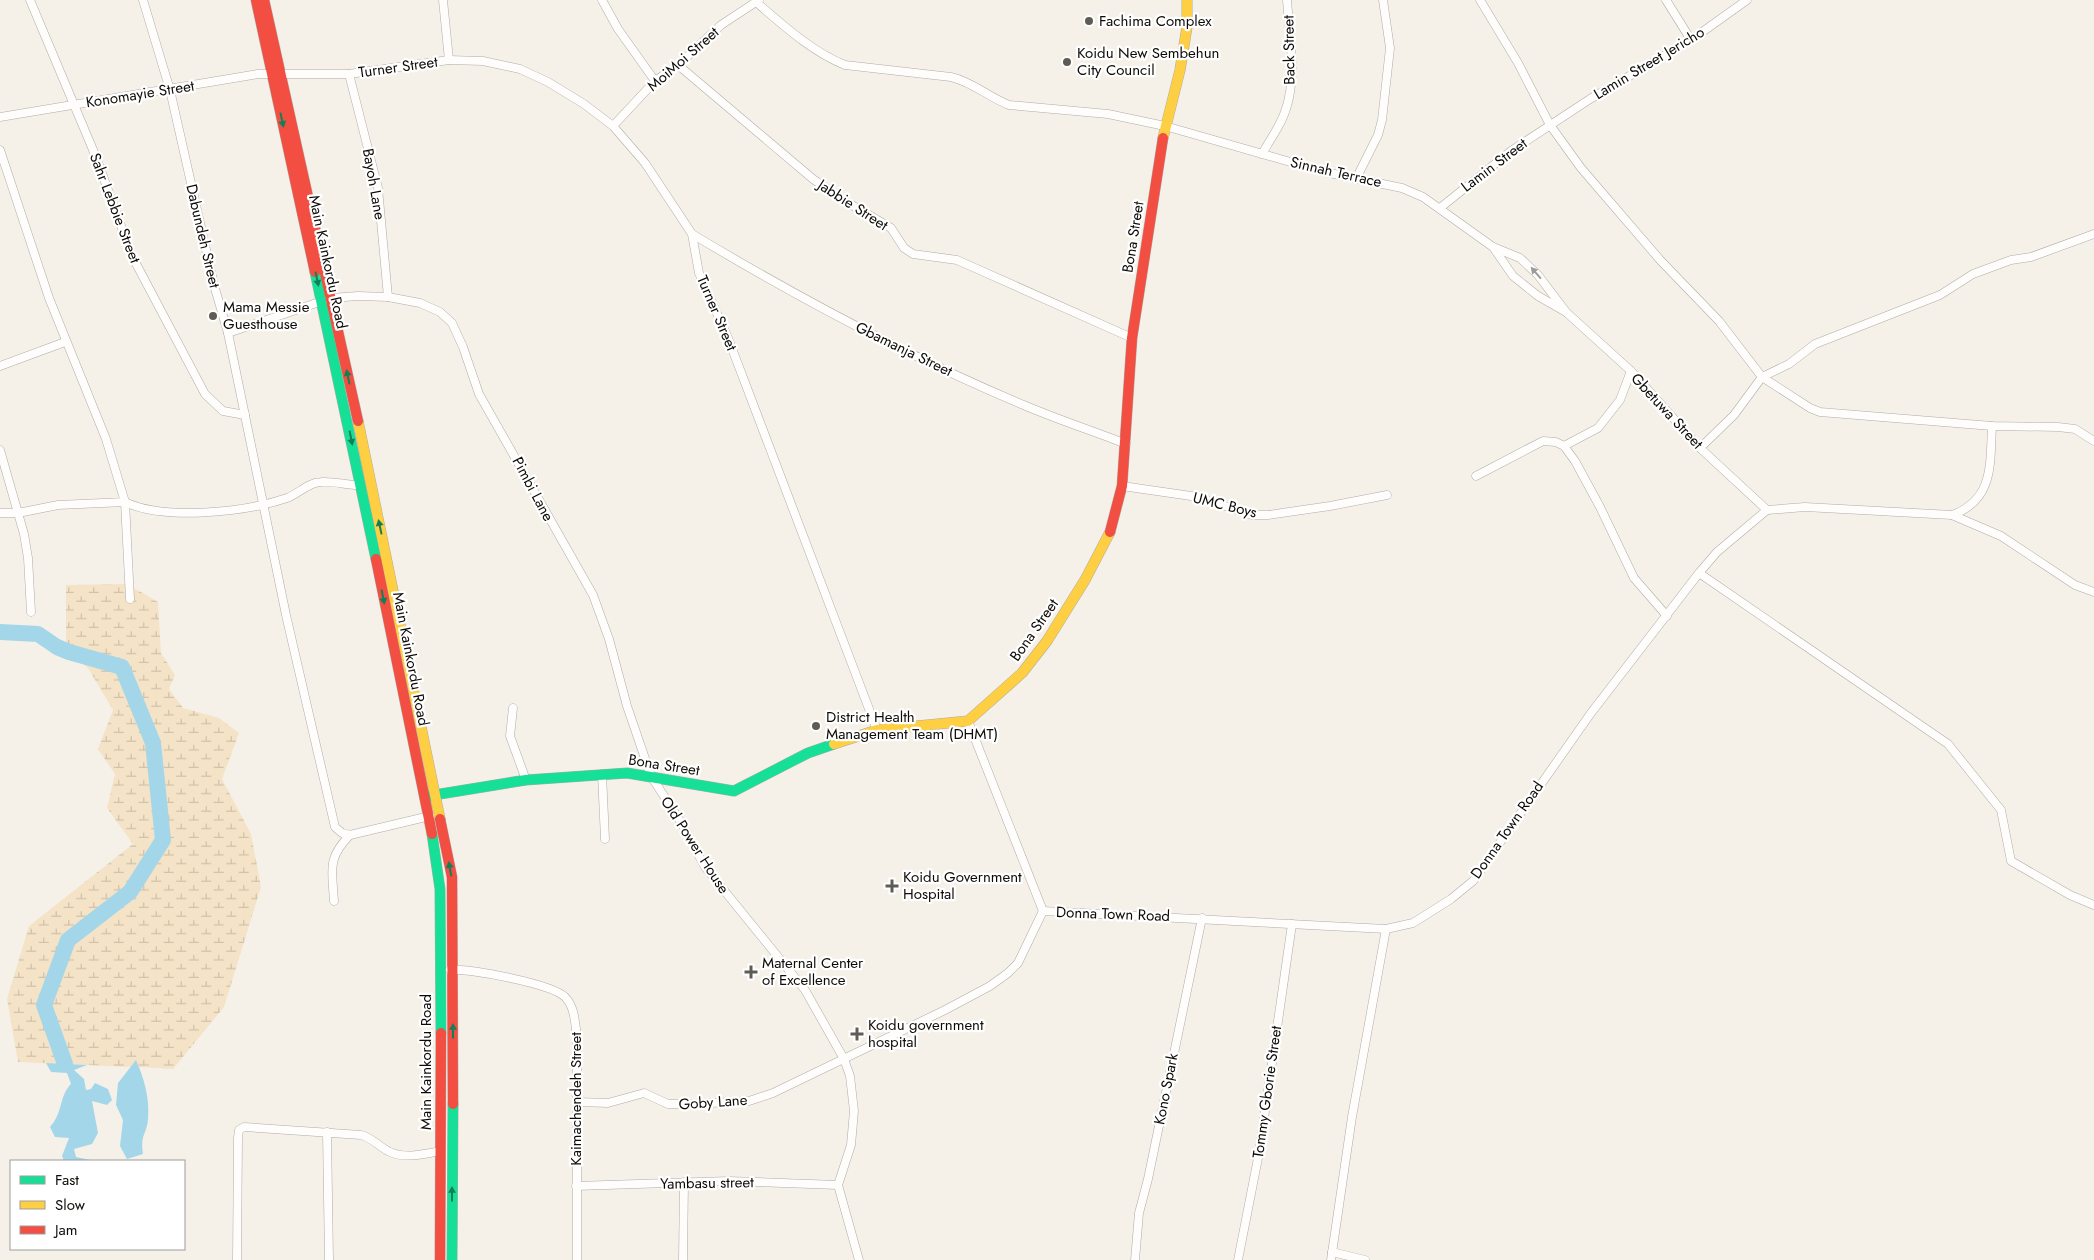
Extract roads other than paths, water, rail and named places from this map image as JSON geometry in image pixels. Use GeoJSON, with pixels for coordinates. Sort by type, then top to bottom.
{"type":"FeatureCollection","features":[{"type":"Feature","properties":{"kind":"main road"},"geometry":{"type":"LineString","coordinates":[[256,0],[276,73]]}},
{"type":"Feature","properties":{"kind":"main road","name":"Main Kainkordu Road"},"geometry":{"type":"LineString","coordinates":[[264,0],[276,73],[326,299],[370,476],[452,877],[452,1259]]}},
{"type":"Feature","properties":{"kind":"main road","name":"Bona Street"},"geometry":{"type":"LineString","coordinates":[[424,796],[526,780],[602,774],[651,776],[734,791],[808,753],[877,730],[968,721],[996,700],[1022,673],[1047,641],[1085,580],[1110,531],[1122,486],[1132,338],[1165,126],[1180,70],[1186,28],[1186,0]]}},
{"type":"Feature","properties":{"kind":"main road","name":"Main Kainkordu Road"},"geometry":{"type":"LineString","coordinates":[[326,299],[359,486],[424,796],[430,816],[440,889],[442,971],[440,1259]]}},
{"type":"Feature","properties":{"kind":"main road"},"geometry":{"type":"LineString","coordinates":[[377,565],[388,563]]}},
{"type":"Feature","properties":{"kind":"main road"},"geometry":{"type":"LineString","coordinates":[[442,1062],[453,1062]]}},
{"type":"Feature","properties":{"kind":"main road"},"geometry":{"type":"LineString","coordinates":[[440,1216],[452,1216]]}},
{"type":"Feature","properties":{"kind":"main road"},"geometry":{"type":"LineString","coordinates":[[440,1259],[452,1259]]}},
{"type":"Feature","properties":{"kind":"street","name":"Sahr Lebbie Street"},"geometry":{"type":"LineString","coordinates":[[30,0],[96,157],[132,256],[204,394],[223,411],[245,415]]}},
{"type":"Feature","properties":{"kind":"street","name":"Dabundeh Street"},"geometry":{"type":"LineString","coordinates":[[143,0],[170,90],[214,285],[228,333],[335,828],[342,833],[350,835]]}},
{"type":"Feature","properties":{"kind":"street"},"geometry":{"type":"LineString","coordinates":[[443,0],[449,60]]}},
{"type":"Feature","properties":{"kind":"street"},"geometry":{"type":"LineString","coordinates":[[602,0],[618,29],[655,81]]}},
{"type":"Feature","properties":{"kind":"street","name":"Back Street"},"geometry":{"type":"LineString","coordinates":[[1262,154],[1279,127],[1290,91],[1292,70],[1287,0]]}},
{"type":"Feature","properties":{"kind":"street"},"geometry":{"type":"LineString","coordinates":[[1356,179],[1378,134],[1382,120],[1390,48],[1383,0]]}},
{"type":"Feature","properties":{"kind":"street"},"geometry":{"type":"LineString","coordinates":[[1480,0],[1518,63],[1550,125],[1581,168],[1661,260],[1719,320],[1762,377],[1810,408],[1820,412],[1992,426],[2075,429],[2094,441]]}},
{"type":"Feature","properties":{"kind":"street"},"geometry":{"type":"LineString","coordinates":[[1666,0],[1691,40]]}},
{"type":"Feature","properties":{"kind":"street","name":"Lamin Street Jericho"},"geometry":{"type":"LineString","coordinates":[[1550,125],[1691,40],[1748,0]]}},
{"type":"Feature","properties":{"kind":"street","name":"MoiMoi Street"},"geometry":{"type":"LineString","coordinates":[[612,126],[655,81],[678,65],[721,25],[758,1]]}},
{"type":"Feature","properties":{"kind":"street","name":"Sinnah Terrace"},"geometry":{"type":"LineString","coordinates":[[758,1],[785,27],[829,59],[845,65],[951,77],[964,80],[995,100],[1009,104],[1108,114],[1165,126],[1325,172],[1402,188],[1423,197],[1440,208],[1493,247],[1514,255],[1528,264],[1566,312]]}},
{"type":"Feature","properties":{"kind":"street","name":"Turner Street"},"geometry":{"type":"LineString","coordinates":[[276,73],[349,74],[449,60],[483,61],[520,69],[548,82],[584,104],[612,126],[645,163],[692,234],[699,273],[728,338],[877,730]]}},
{"type":"Feature","properties":{"kind":"street","name":"Jabbie Street"},"geometry":{"type":"LineString","coordinates":[[678,65],[807,174],[843,200],[891,228],[908,251],[957,260],[1132,338]]}},
{"type":"Feature","properties":{"kind":"street","name":"Konomayie Street"},"geometry":{"type":"LineString","coordinates":[[0,117],[276,73]]}},
{"type":"Feature","properties":{"kind":"street","name":"Bayoh Lane"},"geometry":{"type":"LineString","coordinates":[[349,74],[378,188],[388,297]]}},
{"type":"Feature","properties":{"kind":"street","name":"Lamin Street"},"geometry":{"type":"LineString","coordinates":[[1440,208],[1486,169],[1550,125]]}},
{"type":"Feature","properties":{"kind":"street"},"geometry":{"type":"LineString","coordinates":[[0,150],[65,342],[106,439],[125,502],[130,599]]}},
{"type":"Feature","properties":{"kind":"street","name":"Gbamanja Street"},"geometry":{"type":"LineString","coordinates":[[692,234],[802,298],[913,354],[1026,406],[1126,444]]}},
{"type":"Feature","properties":{"kind":"street"},"geometry":{"type":"LineString","coordinates":[[1700,448],[1734,415],[1762,377],[1789,364],[1815,344],[1940,295],[1973,274],[2011,260],[2031,257],[2094,234]]}},
{"type":"Feature","properties":{"kind":"street","name":"Sinnah Terrace"},"geometry":{"type":"LineString","coordinates":[[1493,247],[1513,276],[1538,296],[1566,312]]}},
{"type":"Feature","properties":{"kind":"street","name":"Pimbi Lane"},"geometry":{"type":"LineString","coordinates":[[228,333],[326,299],[388,297],[420,303],[440,312],[452,323],[463,346],[479,394],[593,595],[609,639],[627,706],[651,776]]}},
{"type":"Feature","properties":{"kind":"street","name":"Gbetuwa Street"},"geometry":{"type":"LineString","coordinates":[[1566,312],[1631,371],[1700,448],[1768,510]]}},
{"type":"Feature","properties":{"kind":"street"},"geometry":{"type":"LineString","coordinates":[[0,366],[65,342]]}},
{"type":"Feature","properties":{"kind":"street"},"geometry":{"type":"LineString","coordinates":[[1564,446],[1598,428],[1620,400],[1631,371]]}},
{"type":"Feature","properties":{"kind":"street"},"geometry":{"type":"LineString","coordinates":[[1952,515],[1968,509],[1979,499],[1984,490],[1990,457],[1992,426]]}},
{"type":"Feature","properties":{"kind":"street"},"geometry":{"type":"LineString","coordinates":[[1476,476],[1543,442],[1556,442],[1564,446],[1575,461],[1600,507],[1634,578],[1667,616]]}},
{"type":"Feature","properties":{"kind":"street"},"geometry":{"type":"LineString","coordinates":[[0,450],[18,513],[28,558],[30,612]]}},
{"type":"Feature","properties":{"kind":"street"},"geometry":{"type":"LineString","coordinates":[[0,513],[18,513],[58,505],[125,502],[136,507],[157,510],[212,512],[264,504],[286,498],[320,482],[359,486]]}},
{"type":"Feature","properties":{"kind":"street","name":"UMC Boys"},"geometry":{"type":"LineString","coordinates":[[1122,486],[1198,497],[1252,515],[1268,515],[1312,509],[1387,495]]}},
{"type":"Feature","properties":{"kind":"street"},"geometry":{"type":"LineString","coordinates":[[1768,510],[1804,507],[1952,515],[2001,536],[2075,585],[2094,592]]}},
{"type":"Feature","properties":{"kind":"street","name":"Donna Town Road"},"geometry":{"type":"LineString","coordinates":[[1043,911],[1386,929],[1413,923],[1451,899],[1473,881],[1585,720],[1699,572],[1717,552],[1768,510]]}},
{"type":"Feature","properties":{"kind":"street"},"geometry":{"type":"LineString","coordinates":[[1699,572],[1948,744],[2001,810],[2011,861],[2070,895],[2094,905]]}},
{"type":"Feature","properties":{"kind":"street"},"geometry":{"type":"LineString","coordinates":[[513,708],[510,736],[526,780]]}},
{"type":"Feature","properties":{"kind":"street"},"geometry":{"type":"LineString","coordinates":[[968,721],[1043,911]]}},
{"type":"Feature","properties":{"kind":"street"},"geometry":{"type":"LineString","coordinates":[[602,774],[605,839]]}},
{"type":"Feature","properties":{"kind":"street","name":"Old Power House"},"geometry":{"type":"LineString","coordinates":[[651,776],[682,824],[705,867],[805,990],[844,1059],[850,1076],[854,1111],[851,1145],[838,1185]]}},
{"type":"Feature","properties":{"kind":"street"},"geometry":{"type":"LineString","coordinates":[[334,900],[333,859],[337,848],[350,835],[430,816]]}},
{"type":"Feature","properties":{"kind":"street","name":"Goby Lane"},"geometry":{"type":"LineString","coordinates":[[577,1102],[608,1103],[644,1093],[668,1104],[749,1101],[773,1093],[945,1010],[1008,973],[1018,962],[1043,911]]}},
{"type":"Feature","properties":{"kind":"street","name":"Kono Spark"},"geometry":{"type":"LineString","coordinates":[[1136,1260],[1139,1213],[1148,1179],[1202,918]]}},
{"type":"Feature","properties":{"kind":"street","name":"Tommy Gborie Street"},"geometry":{"type":"LineString","coordinates":[[1238,1260],[1259,1152],[1292,924]]}},
{"type":"Feature","properties":{"kind":"street"},"geometry":{"type":"LineString","coordinates":[[1365,1260],[1331,1256],[1357,1088],[1386,929]]}},
{"type":"Feature","properties":{"kind":"street"},"geometry":{"type":"LineString","coordinates":[[442,971],[453,969]]}},
{"type":"Feature","properties":{"kind":"street","name":"Kaimachendeh Street"},"geometry":{"type":"LineString","coordinates":[[453,969],[550,987],[570,1002],[575,1017],[577,1102],[576,1260]]}},
{"type":"Feature","properties":{"kind":"street"},"geometry":{"type":"LineString","coordinates":[[237,1260],[239,1130],[244,1127],[328,1132],[371,1137],[389,1152],[400,1155],[441,1151]]}},
{"type":"Feature","properties":{"kind":"street"},"geometry":{"type":"LineString","coordinates":[[328,1132],[329,1260]]}},
{"type":"Feature","properties":{"kind":"street","name":"Yambasu street"},"geometry":{"type":"LineString","coordinates":[[576,1186],[730,1181],[838,1185]]}},
{"type":"Feature","properties":{"kind":"street"},"geometry":{"type":"LineString","coordinates":[[683,1260],[684,1182]]}},
{"type":"Feature","properties":{"kind":"street"},"geometry":{"type":"LineString","coordinates":[[838,1185],[859,1260]]}},
{"type":"Feature","properties":{"kind":"water"},"geometry":{"type":"Polygon","coordinates":[[[136,1060],[146,1089],[148,1119],[142,1142],[143,1154],[127,1159],[120,1146],[123,1120],[116,1105],[118,1083],[136,1060]]]}},
{"type":"Feature","properties":{"kind":"water"},"geometry":{"type":"Polygon","coordinates":[[[46,1063],[87,1065],[74,1070],[84,1079],[86,1090],[91,1089],[95,1083],[108,1089],[112,1100],[107,1105],[92,1101],[98,1133],[92,1144],[74,1149],[76,1157],[90,1160],[64,1160],[62,1156],[69,1138],[55,1137],[50,1127],[57,1116],[64,1094],[71,1084],[67,1073],[51,1072],[46,1063]]]}},
{"type":"Feature","properties":{"kind":"waterway"},"geometry":{"type":"LineString","coordinates":[[0,632],[38,634],[57,647],[69,652],[122,667],[153,743],[163,840],[130,892],[68,940],[44,1005],[65,1064]]}},
{"type":"Feature","properties":{"kind":"place","name":"Fachima Complex"},"geometry":{"type":"Point","coordinates":[1089,21]}},
{"type":"Feature","properties":{"kind":"place","name":"Koidu New Sembehun City Council"},"geometry":{"type":"Point","coordinates":[1067,62]}},
{"type":"Feature","properties":{"kind":"place","name":"Mama Messie Guesthouse"},"geometry":{"type":"Point","coordinates":[213,316]}},
{"type":"Feature","properties":{"kind":"place","name":"District Health Management Team (DHMT)"},"geometry":{"type":"Point","coordinates":[816,726]}},
{"type":"Feature","properties":{"kind":"place","name":"Koidu Government Hospital"},"geometry":{"type":"Point","coordinates":[892,886]}},
{"type":"Feature","properties":{"kind":"place","name":"Maternal Center of Excellence"},"geometry":{"type":"Point","coordinates":[751,972]}},
{"type":"Feature","properties":{"kind":"place","name":"Koidu government hospital"},"geometry":{"type":"Point","coordinates":[857,1034]}}]}
